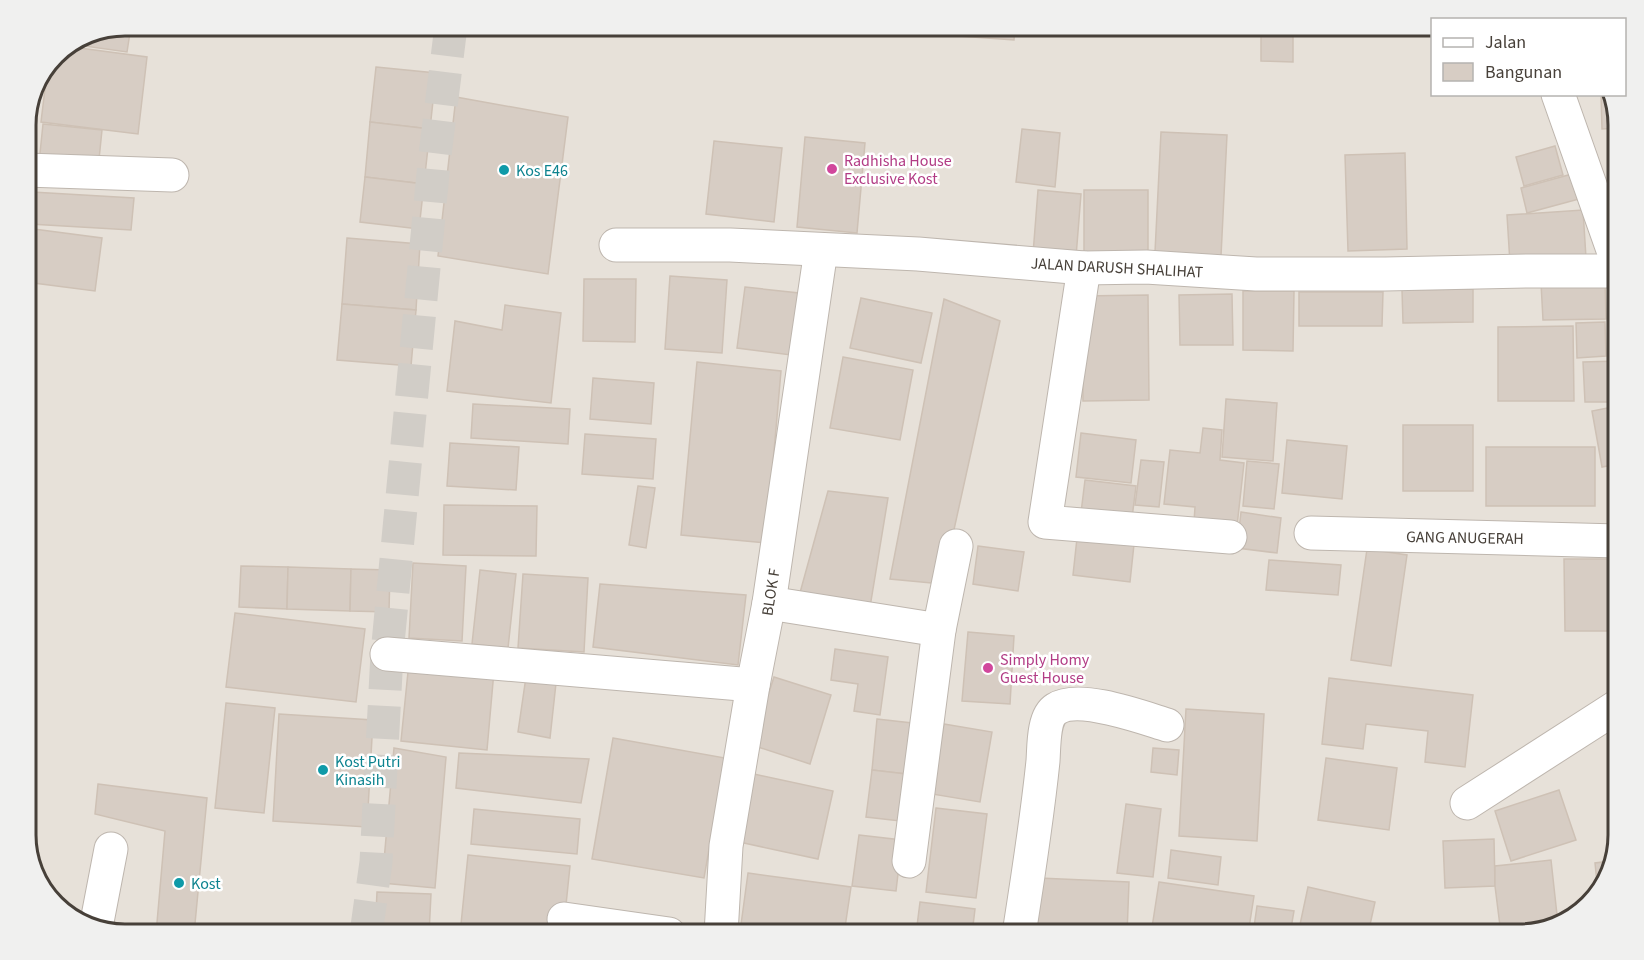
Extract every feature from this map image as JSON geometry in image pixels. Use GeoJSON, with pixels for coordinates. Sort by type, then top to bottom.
{"type":"FeatureCollection","features":[{"type":"Feature","properties":{"kind":"street"},"geometry":{"type":"LineString","coordinates":[[1559,96],[1608,227]]}},
{"type":"Feature","properties":{"kind":"street"},"geometry":{"type":"LineString","coordinates":[[36,170],[172,175]]}},
{"type":"Feature","properties":{"kind":"street","name":"JALAN DARUSH SHALIHAT"},"geometry":{"type":"LineString","coordinates":[[616,244],[730,245],[918,254],[1084,268],[1146,267],[1256,274],[1608,271]]}},
{"type":"Feature","properties":{"kind":"street","name":"BLOK F"},"geometry":{"type":"LineString","coordinates":[[722,924],[726,846],[769,603],[821,250]]}},
{"type":"Feature","properties":{"kind":"street"},"geometry":{"type":"LineString","coordinates":[[1084,268],[1045,522],[1230,537]]}},
{"type":"Feature","properties":{"kind":"street","name":"GANG ANUGERAH"},"geometry":{"type":"LineString","coordinates":[[1311,533],[1608,541]]}},
{"type":"Feature","properties":{"kind":"street"},"geometry":{"type":"LineString","coordinates":[[909,861],[939,630],[956,546]]}},
{"type":"Feature","properties":{"kind":"street"},"geometry":{"type":"LineString","coordinates":[[769,603],[939,630]]}},
{"type":"Feature","properties":{"kind":"street"},"geometry":{"type":"LineString","coordinates":[[387,654],[753,685]]}},
{"type":"Feature","properties":{"kind":"street"},"geometry":{"type":"LineString","coordinates":[[1021,924],[1038,808],[1046,724],[1053,710],[1065,704],[1084,704],[1111,708],[1167,724]]}},
{"type":"Feature","properties":{"kind":"street"},"geometry":{"type":"LineString","coordinates":[[1467,803],[1608,712]]}},
{"type":"Feature","properties":{"kind":"street"},"geometry":{"type":"LineString","coordinates":[[97,919],[111,849]]}},
{"type":"Feature","properties":{"kind":"street"},"geometry":{"type":"LineString","coordinates":[[564,919],[599,924]]}},
{"type":"Feature","properties":{"kind":"shaded area"},"geometry":{"type":"Polygon","coordinates":[[[125,36],[1431,36],[1431,96],[1603,96],[1608,119],[1608,835],[1605,858],[1596,880],[1582,898],[1564,912],[1542,921],[1519,924],[125,924],[102,921],[80,912],[66,902],[51,885],[41,864],[36,841],[36,119],[45,86],[54,71],[75,51],[91,43],[125,36]]]}},
{"type":"Feature","properties":{"kind":"building"},"geometry":{"type":"Polygon","coordinates":[[[129,36],[127,52],[85,46],[107,38],[129,36]]]}},
{"type":"Feature","properties":{"kind":"building"},"geometry":{"type":"Polygon","coordinates":[[[959,36],[1014,36],[1014,40],[959,36]]]}},
{"type":"Feature","properties":{"kind":"building"},"geometry":{"type":"Polygon","coordinates":[[[1261,36],[1293,36],[1293,62],[1261,61],[1261,36]]]}},
{"type":"Feature","properties":{"kind":"building"},"geometry":{"type":"Polygon","coordinates":[[[81,48],[147,57],[138,134],[41,122],[45,85],[54,71],[75,51],[81,48]]]}},
{"type":"Feature","properties":{"kind":"building"},"geometry":{"type":"Polygon","coordinates":[[[376,67],[436,73],[430,129],[370,122],[376,67]]]}},
{"type":"Feature","properties":{"kind":"building"},"geometry":{"type":"Polygon","coordinates":[[[1601,96],[1605,102],[1608,119],[1608,129],[1602,129],[1601,96]]]}},
{"type":"Feature","properties":{"kind":"building","name":"Kos E46"},"geometry":{"type":"Polygon","coordinates":[[[456,97],[568,117],[548,274],[438,256],[456,97]]]}},
{"type":"Feature","properties":{"kind":"building"},"geometry":{"type":"Polygon","coordinates":[[[370,122],[430,129],[424,184],[365,177],[370,122]]]}},
{"type":"Feature","properties":{"kind":"building"},"geometry":{"type":"Polygon","coordinates":[[[43,124],[102,130],[98,169],[39,163],[43,124]]]}},
{"type":"Feature","properties":{"kind":"building"},"geometry":{"type":"Polygon","coordinates":[[[1022,129],[1060,133],[1055,187],[1016,182],[1022,129]]]}},
{"type":"Feature","properties":{"kind":"building"},"geometry":{"type":"Polygon","coordinates":[[[1161,132],[1227,135],[1221,256],[1155,252],[1161,132]]]}},
{"type":"Feature","properties":{"kind":"building","name":"Radhisha House Exclusive Kost"},"geometry":{"type":"Polygon","coordinates":[[[805,137],[865,143],[857,233],[797,227],[805,137]]]}},
{"type":"Feature","properties":{"kind":"building"},"geometry":{"type":"Polygon","coordinates":[[[714,141],[782,148],[774,222],[706,214],[714,141]]]}},
{"type":"Feature","properties":{"kind":"building"},"geometry":{"type":"Polygon","coordinates":[[[1555,146],[1563,175],[1524,186],[1516,157],[1555,146]]]}},
{"type":"Feature","properties":{"kind":"building"},"geometry":{"type":"Polygon","coordinates":[[[1405,153],[1407,249],[1348,251],[1345,155],[1405,153]]]}},
{"type":"Feature","properties":{"kind":"building"},"geometry":{"type":"Polygon","coordinates":[[[1572,174],[1579,199],[1527,213],[1521,188],[1572,174]]]}},
{"type":"Feature","properties":{"kind":"building"},"geometry":{"type":"Polygon","coordinates":[[[365,177],[424,184],[419,229],[360,222],[365,177]]]}},
{"type":"Feature","properties":{"kind":"building"},"geometry":{"type":"Polygon","coordinates":[[[1038,190],[1081,194],[1076,257],[1033,254],[1038,190]]]}},
{"type":"Feature","properties":{"kind":"building"},"geometry":{"type":"Polygon","coordinates":[[[1084,190],[1148,190],[1148,252],[1084,252],[1084,190]]]}},
{"type":"Feature","properties":{"kind":"building"},"geometry":{"type":"Polygon","coordinates":[[[36,192],[134,198],[131,230],[36,224],[36,192]]]}},
{"type":"Feature","properties":{"kind":"building"},"geometry":{"type":"Polygon","coordinates":[[[1583,210],[1586,258],[1510,263],[1507,215],[1583,210]]]}},
{"type":"Feature","properties":{"kind":"building"},"geometry":{"type":"Polygon","coordinates":[[[36,229],[102,238],[95,291],[36,283],[36,229]]]}},
{"type":"Feature","properties":{"kind":"building"},"geometry":{"type":"Polygon","coordinates":[[[347,238],[420,244],[416,310],[342,304],[347,238]]]}},
{"type":"Feature","properties":{"kind":"building"},"geometry":{"type":"Polygon","coordinates":[[[670,276],[727,280],[722,353],[665,349],[670,276]]]}},
{"type":"Feature","properties":{"kind":"building"},"geometry":{"type":"Polygon","coordinates":[[[584,279],[636,279],[635,342],[583,341],[584,279]]]}},
{"type":"Feature","properties":{"kind":"building"},"geometry":{"type":"Polygon","coordinates":[[[1605,280],[1606,319],[1543,320],[1541,283],[1605,280]]]}},
{"type":"Feature","properties":{"kind":"building"},"geometry":{"type":"Polygon","coordinates":[[[745,287],[799,293],[791,355],[737,348],[745,287]]]}},
{"type":"Feature","properties":{"kind":"building"},"geometry":{"type":"Polygon","coordinates":[[[1473,289],[1473,322],[1403,323],[1402,290],[1473,289]]]}},
{"type":"Feature","properties":{"kind":"building"},"geometry":{"type":"Polygon","coordinates":[[[1243,291],[1294,291],[1293,351],[1243,350],[1243,291]]]}},
{"type":"Feature","properties":{"kind":"building"},"geometry":{"type":"Polygon","coordinates":[[[1299,292],[1383,292],[1382,326],[1299,326],[1299,292]]]}},
{"type":"Feature","properties":{"kind":"building"},"geometry":{"type":"Polygon","coordinates":[[[1232,294],[1233,345],[1180,345],[1179,295],[1232,294]]]}},
{"type":"Feature","properties":{"kind":"building"},"geometry":{"type":"Polygon","coordinates":[[[1148,295],[1149,400],[1083,401],[1082,296],[1148,295]]]}},
{"type":"Feature","properties":{"kind":"building"},"geometry":{"type":"Polygon","coordinates":[[[861,298],[932,313],[921,363],[850,348],[861,298]]]}},
{"type":"Feature","properties":{"kind":"building"},"geometry":{"type":"Polygon","coordinates":[[[944,299],[1000,321],[942,584],[890,579],[944,299]]]}},
{"type":"Feature","properties":{"kind":"building"},"geometry":{"type":"Polygon","coordinates":[[[342,304],[416,310],[411,366],[337,360],[342,304]]]}},
{"type":"Feature","properties":{"kind":"building"},"geometry":{"type":"Polygon","coordinates":[[[505,305],[561,313],[551,403],[447,391],[455,321],[502,330],[505,305]]]}},
{"type":"Feature","properties":{"kind":"building"},"geometry":{"type":"Polygon","coordinates":[[[1605,322],[1606,356],[1577,358],[1576,323],[1605,322]]]}},
{"type":"Feature","properties":{"kind":"building"},"geometry":{"type":"Polygon","coordinates":[[[1573,326],[1574,401],[1498,401],[1498,327],[1573,326]]]}},
{"type":"Feature","properties":{"kind":"building"},"geometry":{"type":"Polygon","coordinates":[[[843,357],[913,370],[900,440],[830,428],[843,357]]]}},
{"type":"Feature","properties":{"kind":"building"},"geometry":{"type":"Polygon","coordinates":[[[1608,361],[1608,402],[1585,402],[1583,362],[1608,361]]]}},
{"type":"Feature","properties":{"kind":"building"},"geometry":{"type":"Polygon","coordinates":[[[697,362],[781,371],[766,543],[681,535],[697,362]]]}},
{"type":"Feature","properties":{"kind":"building"},"geometry":{"type":"Polygon","coordinates":[[[593,378],[654,383],[651,424],[590,419],[593,378]]]}},
{"type":"Feature","properties":{"kind":"building"},"geometry":{"type":"Polygon","coordinates":[[[1226,399],[1277,403],[1273,461],[1222,457],[1226,399]]]}},
{"type":"Feature","properties":{"kind":"building"},"geometry":{"type":"Polygon","coordinates":[[[473,404],[570,409],[568,444],[471,438],[473,404]]]}},
{"type":"Feature","properties":{"kind":"building"},"geometry":{"type":"Polygon","coordinates":[[[1608,408],[1608,466],[1602,467],[1592,411],[1608,408]]]}},
{"type":"Feature","properties":{"kind":"building"},"geometry":{"type":"Polygon","coordinates":[[[1403,425],[1473,425],[1473,491],[1403,491],[1403,425]]]}},
{"type":"Feature","properties":{"kind":"building"},"geometry":{"type":"Polygon","coordinates":[[[1203,428],[1222,430],[1220,460],[1244,463],[1237,526],[1194,522],[1195,507],[1164,504],[1170,450],[1200,453],[1203,428]]]}},
{"type":"Feature","properties":{"kind":"building"},"geometry":{"type":"Polygon","coordinates":[[[1081,433],[1136,440],[1131,483],[1076,477],[1081,433]]]}},
{"type":"Feature","properties":{"kind":"building"},"geometry":{"type":"Polygon","coordinates":[[[585,434],[656,439],[653,479],[582,474],[585,434]]]}},
{"type":"Feature","properties":{"kind":"building"},"geometry":{"type":"Polygon","coordinates":[[[1287,440],[1347,446],[1342,499],[1282,493],[1287,440]]]}},
{"type":"Feature","properties":{"kind":"building"},"geometry":{"type":"Polygon","coordinates":[[[450,443],[519,447],[516,490],[447,486],[450,443]]]}},
{"type":"Feature","properties":{"kind":"building"},"geometry":{"type":"Polygon","coordinates":[[[1486,447],[1595,447],[1595,506],[1486,506],[1486,447]]]}},
{"type":"Feature","properties":{"kind":"building"},"geometry":{"type":"Polygon","coordinates":[[[1141,460],[1164,462],[1159,507],[1135,505],[1141,460]]]}},
{"type":"Feature","properties":{"kind":"building"},"geometry":{"type":"Polygon","coordinates":[[[1247,461],[1279,464],[1274,509],[1243,506],[1247,461]]]}},
{"type":"Feature","properties":{"kind":"building"},"geometry":{"type":"Polygon","coordinates":[[[1085,480],[1136,486],[1131,526],[1080,521],[1085,480]]]}},
{"type":"Feature","properties":{"kind":"building"},"geometry":{"type":"Polygon","coordinates":[[[638,486],[655,488],[646,548],[629,545],[638,486]]]}},
{"type":"Feature","properties":{"kind":"building"},"geometry":{"type":"Polygon","coordinates":[[[828,491],[888,498],[869,613],[798,600],[828,491]]]}},
{"type":"Feature","properties":{"kind":"building"},"geometry":{"type":"Polygon","coordinates":[[[444,505],[537,506],[536,556],[443,555],[444,505]]]}},
{"type":"Feature","properties":{"kind":"building"},"geometry":{"type":"Polygon","coordinates":[[[1241,512],[1281,518],[1277,553],[1237,548],[1241,512]]]}},
{"type":"Feature","properties":{"kind":"building"},"geometry":{"type":"Polygon","coordinates":[[[1078,529],[1135,535],[1130,582],[1073,575],[1078,529]]]}},
{"type":"Feature","properties":{"kind":"building"},"geometry":{"type":"Polygon","coordinates":[[[978,546],[1024,552],[1018,591],[973,584],[978,546]]]}},
{"type":"Feature","properties":{"kind":"building"},"geometry":{"type":"Polygon","coordinates":[[[1367,549],[1407,555],[1391,666],[1351,660],[1367,549]]]}},
{"type":"Feature","properties":{"kind":"building"},"geometry":{"type":"Polygon","coordinates":[[[1564,559],[1608,559],[1608,631],[1565,631],[1564,559]]]}},
{"type":"Feature","properties":{"kind":"building"},"geometry":{"type":"Polygon","coordinates":[[[1269,560],[1341,565],[1338,595],[1266,590],[1269,560]]]}},
{"type":"Feature","properties":{"kind":"building"},"geometry":{"type":"Polygon","coordinates":[[[413,563],[466,566],[462,641],[409,638],[413,563]]]}},
{"type":"Feature","properties":{"kind":"building"},"geometry":{"type":"Polygon","coordinates":[[[241,566],[288,567],[287,609],[239,607],[241,566]]]}},
{"type":"Feature","properties":{"kind":"building"},"geometry":{"type":"Polygon","coordinates":[[[288,567],[351,569],[350,611],[287,609],[288,567]]]}},
{"type":"Feature","properties":{"kind":"building"},"geometry":{"type":"Polygon","coordinates":[[[351,569],[390,570],[389,612],[350,611],[351,569]]]}},
{"type":"Feature","properties":{"kind":"building"},"geometry":{"type":"Polygon","coordinates":[[[480,570],[516,574],[508,648],[472,644],[480,570]]]}},
{"type":"Feature","properties":{"kind":"building"},"geometry":{"type":"Polygon","coordinates":[[[523,574],[588,578],[584,652],[518,648],[523,574]]]}},
{"type":"Feature","properties":{"kind":"building"},"geometry":{"type":"Polygon","coordinates":[[[600,584],[746,595],[738,665],[593,647],[600,584]]]}},
{"type":"Feature","properties":{"kind":"building"},"geometry":{"type":"Polygon","coordinates":[[[235,613],[365,629],[356,702],[226,687],[235,613]]]}},
{"type":"Feature","properties":{"kind":"building","name":"Simply Homy Guest House"},"geometry":{"type":"Polygon","coordinates":[[[968,632],[1014,636],[1010,704],[962,701],[968,632]]]}},
{"type":"Feature","properties":{"kind":"building"},"geometry":{"type":"Polygon","coordinates":[[[835,649],[888,657],[880,715],[854,711],[858,684],[831,680],[835,649]]]}},
{"type":"Feature","properties":{"kind":"building"},"geometry":{"type":"Polygon","coordinates":[[[409,662],[494,671],[487,750],[401,741],[409,662]]]}},
{"type":"Feature","properties":{"kind":"building"},"geometry":{"type":"Polygon","coordinates":[[[527,670],[557,674],[550,738],[518,732],[527,670]]]}},
{"type":"Feature","properties":{"kind":"building"},"geometry":{"type":"Polygon","coordinates":[[[774,677],[831,695],[810,764],[752,745],[774,677]]]}},
{"type":"Feature","properties":{"kind":"building"},"geometry":{"type":"Polygon","coordinates":[[[1329,678],[1473,695],[1465,767],[1425,762],[1428,731],[1366,724],[1363,749],[1322,744],[1329,678]]]}},
{"type":"Feature","properties":{"kind":"building"},"geometry":{"type":"Polygon","coordinates":[[[226,703],[275,708],[264,813],[215,808],[226,703]]]}},
{"type":"Feature","properties":{"kind":"building"},"geometry":{"type":"Polygon","coordinates":[[[1186,709],[1264,714],[1257,841],[1179,836],[1186,709]]]}},
{"type":"Feature","properties":{"kind":"building","name":"Kost Putri Kinasih"},"geometry":{"type":"Polygon","coordinates":[[[279,714],[373,720],[367,827],[273,821],[279,714]]]}},
{"type":"Feature","properties":{"kind":"building"},"geometry":{"type":"Polygon","coordinates":[[[877,719],[921,724],[915,775],[872,770],[877,719]]]}},
{"type":"Feature","properties":{"kind":"building"},"geometry":{"type":"Polygon","coordinates":[[[944,724],[992,732],[980,802],[932,794],[944,724]]]}},
{"type":"Feature","properties":{"kind":"building"},"geometry":{"type":"Polygon","coordinates":[[[613,738],[725,758],[704,878],[592,859],[613,738]]]}},
{"type":"Feature","properties":{"kind":"building"},"geometry":{"type":"Polygon","coordinates":[[[394,748],[446,757],[435,888],[382,883],[394,748]]]}},
{"type":"Feature","properties":{"kind":"building"},"geometry":{"type":"Polygon","coordinates":[[[1153,748],[1179,750],[1177,775],[1151,772],[1153,748]]]}},
{"type":"Feature","properties":{"kind":"building"},"geometry":{"type":"Polygon","coordinates":[[[459,753],[589,759],[581,803],[456,788],[459,753]]]}},
{"type":"Feature","properties":{"kind":"building"},"geometry":{"type":"Polygon","coordinates":[[[1326,758],[1397,768],[1389,830],[1318,820],[1326,758]]]}},
{"type":"Feature","properties":{"kind":"building"},"geometry":{"type":"Polygon","coordinates":[[[872,770],[915,775],[909,822],[866,817],[872,770]]]}},
{"type":"Feature","properties":{"kind":"building"},"geometry":{"type":"Polygon","coordinates":[[[754,774],[833,791],[818,859],[739,842],[754,774]]]}},
{"type":"Feature","properties":{"kind":"building","name":"Kost"},"geometry":{"type":"Polygon","coordinates":[[[98,784],[207,798],[195,924],[157,924],[165,831],[95,814],[98,784]]]}},
{"type":"Feature","properties":{"kind":"building"},"geometry":{"type":"Polygon","coordinates":[[[1559,790],[1576,840],[1511,861],[1495,811],[1559,790]]]}},
{"type":"Feature","properties":{"kind":"building"},"geometry":{"type":"Polygon","coordinates":[[[1126,804],[1161,809],[1153,877],[1117,873],[1126,804]]]}},
{"type":"Feature","properties":{"kind":"building"},"geometry":{"type":"Polygon","coordinates":[[[936,808],[987,814],[976,898],[926,892],[936,808]]]}},
{"type":"Feature","properties":{"kind":"building"},"geometry":{"type":"Polygon","coordinates":[[[474,809],[580,819],[577,854],[471,844],[474,809]]]}},
{"type":"Feature","properties":{"kind":"building"},"geometry":{"type":"Polygon","coordinates":[[[859,835],[902,840],[896,891],[852,886],[859,835]]]}},
{"type":"Feature","properties":{"kind":"building"},"geometry":{"type":"Polygon","coordinates":[[[1494,839],[1495,886],[1445,888],[1443,841],[1494,839]]]}},
{"type":"Feature","properties":{"kind":"building"},"geometry":{"type":"Polygon","coordinates":[[[1171,850],[1221,857],[1218,885],[1168,878],[1171,850]]]}},
{"type":"Feature","properties":{"kind":"building"},"geometry":{"type":"Polygon","coordinates":[[[468,855],[570,866],[564,924],[461,924],[468,855]]]}},
{"type":"Feature","properties":{"kind":"building"},"geometry":{"type":"Polygon","coordinates":[[[1551,860],[1557,915],[1531,923],[1500,924],[1495,866],[1551,860]]]}},
{"type":"Feature","properties":{"kind":"building"},"geometry":{"type":"Polygon","coordinates":[[[1604,862],[1597,879],[1595,863],[1604,862]]]}},
{"type":"Feature","properties":{"kind":"building"},"geometry":{"type":"Polygon","coordinates":[[[748,873],[851,887],[845,924],[741,924],[748,873]]]}},
{"type":"Feature","properties":{"kind":"building"},"geometry":{"type":"Polygon","coordinates":[[[1039,878],[1129,882],[1127,924],[1037,924],[1039,878]]]}},
{"type":"Feature","properties":{"kind":"building"},"geometry":{"type":"Polygon","coordinates":[[[1159,882],[1254,896],[1250,924],[1153,924],[1159,882]]]}},
{"type":"Feature","properties":{"kind":"building"},"geometry":{"type":"Polygon","coordinates":[[[1308,887],[1375,902],[1370,924],[1300,924],[1308,887]]]}},
{"type":"Feature","properties":{"kind":"building"},"geometry":{"type":"Polygon","coordinates":[[[377,892],[431,894],[430,924],[375,924],[377,892]]]}},
{"type":"Feature","properties":{"kind":"building"},"geometry":{"type":"Polygon","coordinates":[[[920,902],[975,909],[973,924],[917,924],[920,902]]]}},
{"type":"Feature","properties":{"kind":"building"},"geometry":{"type":"Polygon","coordinates":[[[1257,906],[1294,911],[1292,924],[1254,924],[1257,906]]]}},
{"type":"Feature","properties":{"kind":"tunnel"},"geometry":{"type":"LineString","coordinates":[[367,924],[376,862],[387,654],[434,163],[450,36]]}},
{"type":"Feature","properties":{"kind":"place","name":"Radhisha House Exclusive Kost"},"geometry":{"type":"Point","coordinates":[832,169]}},
{"type":"Feature","properties":{"kind":"place","name":"Kos E46"},"geometry":{"type":"Point","coordinates":[504,170]}},
{"type":"Feature","properties":{"kind":"place","name":"Simply Homy Guest House"},"geometry":{"type":"Point","coordinates":[988,668]}},
{"type":"Feature","properties":{"kind":"place","name":"Kost Putri Kinasih"},"geometry":{"type":"Point","coordinates":[323,770]}},
{"type":"Feature","properties":{"kind":"place","name":"Kost"},"geometry":{"type":"Point","coordinates":[179,883]}}]}
